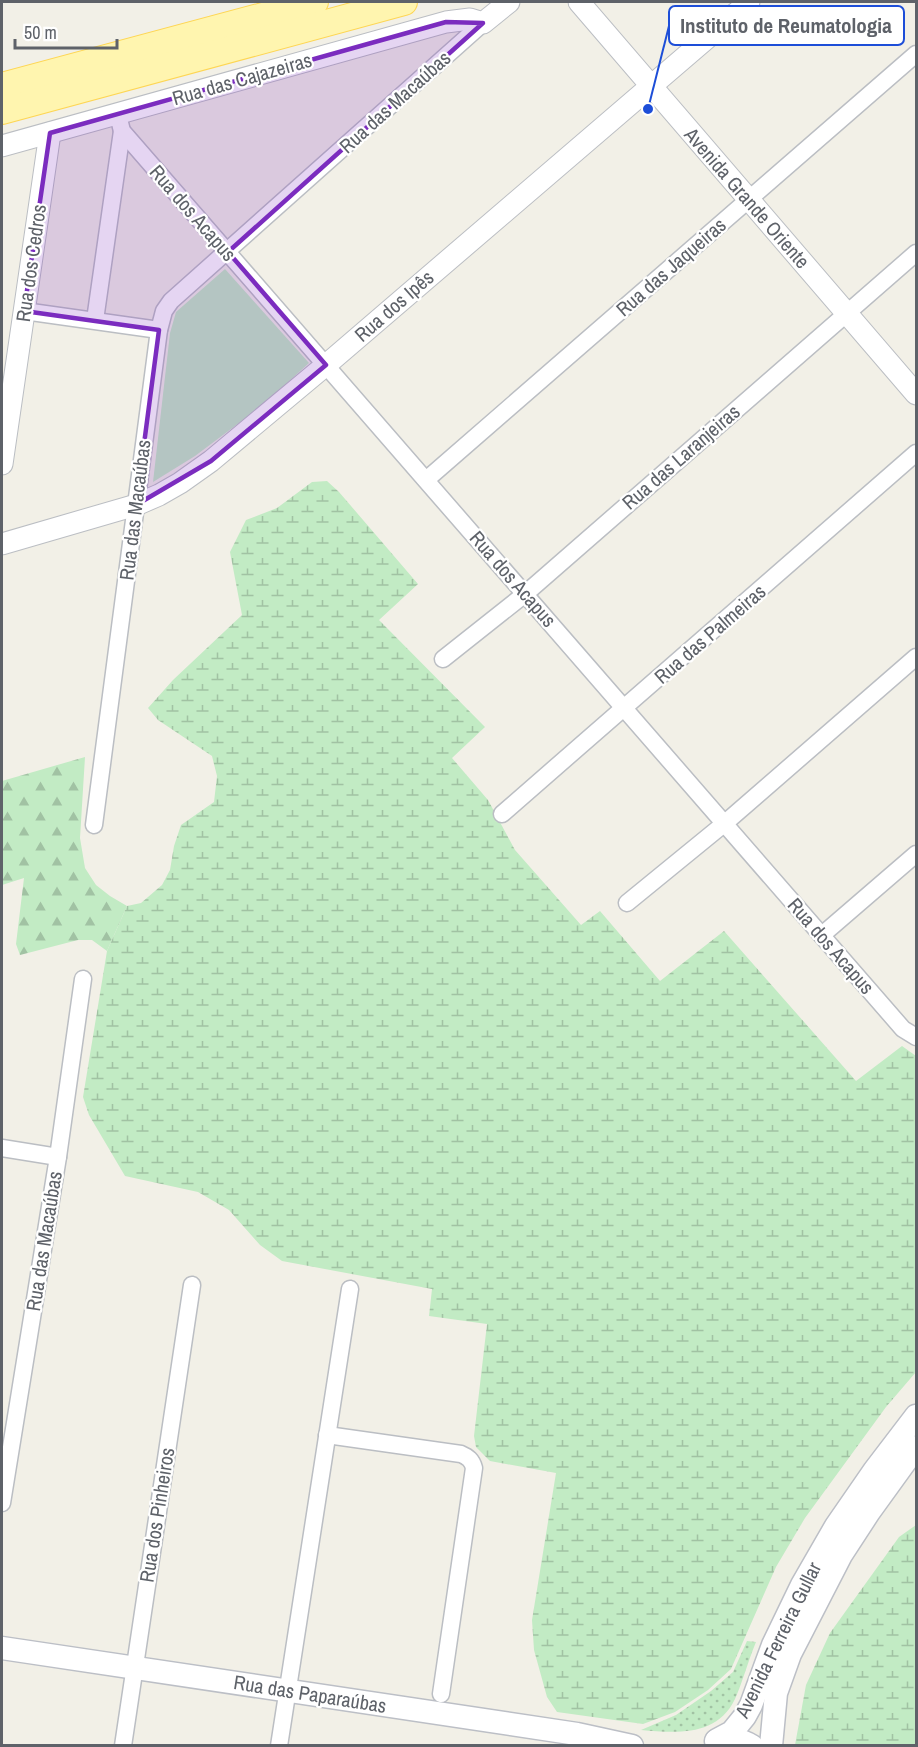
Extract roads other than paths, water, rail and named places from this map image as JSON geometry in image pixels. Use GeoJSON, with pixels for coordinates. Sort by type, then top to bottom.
{"type":"FeatureCollection","features":[{"type":"Feature","properties":{"kind":"main road"},"geometry":{"type":"LineString","coordinates":[[2,86],[315,2]]}},
{"type":"Feature","properties":{"kind":"main road"},"geometry":{"type":"LineString","coordinates":[[2,111],[404,2]]}},
{"type":"Feature","properties":{"kind":"main road","name":"Avenida Ferreira Gullar"},"geometry":{"type":"LineString","coordinates":[[708,1744],[732,1732],[745,1716],[773,1645],[802,1585],[836,1526],[874,1470],[916,1416]]}},
{"type":"Feature","properties":{"kind":"main road","name":"Avenida Ferreira Gullar"},"geometry":{"type":"LineString","coordinates":[[771,1746],[776,1693],[790,1654],[841,1555],[916,1447]]}},
{"type":"Feature","properties":{"kind":"main road","name":"Rua das Paparaúbas"},"geometry":{"type":"LineString","coordinates":[[2,1647],[577,1734],[625,1745]]}},
{"type":"Feature","properties":{"kind":"main road"},"geometry":{"type":"LineString","coordinates":[[708,1744],[729,1738],[741,1740],[752,1746]]}},
{"type":"Feature","properties":{"kind":"street","name":"Rua das Macaúbas"},"geometry":{"type":"LineString","coordinates":[[94,825],[159,330],[164,311],[171,301],[509,2]]}},
{"type":"Feature","properties":{"kind":"street","name":"Avenida Grande Oriente"},"geometry":{"type":"LineString","coordinates":[[579,2],[916,394]]}},
{"type":"Feature","properties":{"kind":"street","name":"Rua dos Ipês"},"geometry":{"type":"LineString","coordinates":[[2,544],[136,505],[180,483],[211,461],[749,2]]}},
{"type":"Feature","properties":{"kind":"street","name":"Rua das Cajazeiras"},"geometry":{"type":"LineString","coordinates":[[2,146],[50,133],[120,123],[446,22],[470,19],[483,23]]}},
{"type":"Feature","properties":{"kind":"street","name":"Rua das Jaqueiras"},"geometry":{"type":"LineString","coordinates":[[426,480],[916,54]]}},
{"type":"Feature","properties":{"kind":"street","name":"Rua dos Acapus"},"geometry":{"type":"LineString","coordinates":[[120,123],[228,252],[903,1029],[916,1037]]}},
{"type":"Feature","properties":{"kind":"street"},"geometry":{"type":"LineString","coordinates":[[95,320],[120,123]]}},
{"type":"Feature","properties":{"kind":"street","name":"Rua dos Cedros"},"geometry":{"type":"LineString","coordinates":[[2,464],[50,133]]}},
{"type":"Feature","properties":{"kind":"street","name":"Rua das Laranjeiras"},"geometry":{"type":"LineString","coordinates":[[443,659],[525,594],[916,253]]}},
{"type":"Feature","properties":{"kind":"street"},"geometry":{"type":"LineString","coordinates":[[24,311],[159,330]]}},
{"type":"Feature","properties":{"kind":"street","name":"Rua das Palmeiras"},"geometry":{"type":"LineString","coordinates":[[502,814],[916,453]]}},
{"type":"Feature","properties":{"kind":"street"},"geometry":{"type":"LineString","coordinates":[[627,903],[725,823],[916,657]]}},
{"type":"Feature","properties":{"kind":"street"},"geometry":{"type":"LineString","coordinates":[[822,935],[916,854]]}},
{"type":"Feature","properties":{"kind":"street","name":"Rua das Macaúbas"},"geometry":{"type":"LineString","coordinates":[[2,1503],[83,979]]}},
{"type":"Feature","properties":{"kind":"street"},"geometry":{"type":"LineString","coordinates":[[2,1148],[57,1157]]}},
{"type":"Feature","properties":{"kind":"street","name":"Rua dos Pinheiros"},"geometry":{"type":"LineString","coordinates":[[123,1746],[192,1285]]}},
{"type":"Feature","properties":{"kind":"street"},"geometry":{"type":"LineString","coordinates":[[279,1746],[350,1289]]}},
{"type":"Feature","properties":{"kind":"street"},"geometry":{"type":"LineString","coordinates":[[327,1436],[460,1454],[470,1459],[474,1468],[441,1694]]}},
{"type":"Feature","properties":{"kind":"place","name":"Instituto de Reumatologia"},"geometry":{"type":"Point","coordinates":[648,109]}}]}
